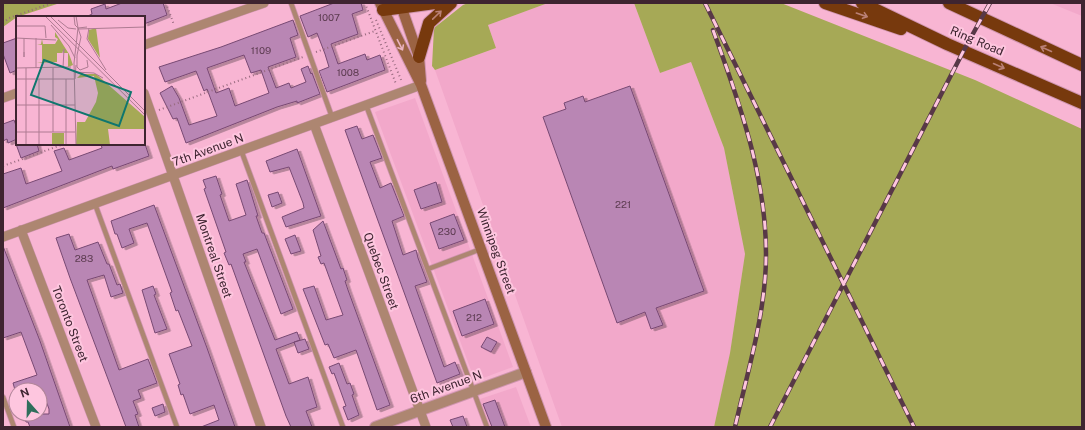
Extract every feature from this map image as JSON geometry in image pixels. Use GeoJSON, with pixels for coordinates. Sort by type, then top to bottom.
{"type":"FeatureCollection","features":[{"type":"Feature","properties":{"kind":"highway"},"geometry":{"type":"LineString","coordinates":[[379,10],[434,3]]}},
{"type":"Feature","properties":{"kind":"highway"},"geometry":{"type":"LineString","coordinates":[[419,57],[429,23],[451,3]]}},
{"type":"Feature","properties":{"kind":"highway"},"geometry":{"type":"LineString","coordinates":[[825,3],[964,50]]}},
{"type":"Feature","properties":{"kind":"highway","name":"Ring Road"},"geometry":{"type":"LineString","coordinates":[[862,3],[1082,103]]}},
{"type":"Feature","properties":{"kind":"highway","name":"Ring Road"},"geometry":{"type":"LineString","coordinates":[[952,4],[1082,65]]}},
{"type":"Feature","properties":{"kind":"main road","name":"Winnipeg Street"},"geometry":{"type":"LineString","coordinates":[[401,6],[419,57],[421,85]]}},
{"type":"Feature","properties":{"kind":"main road","name":"Winnipeg Street"},"geometry":{"type":"LineString","coordinates":[[379,10],[421,85],[546,427]]}},
{"type":"Feature","properties":{"kind":"street"},"geometry":{"type":"LineString","coordinates":[[145,46],[178,34],[237,7],[264,3]]}},
{"type":"Feature","properties":{"kind":"street","name":"7th Avenue N"},"geometry":{"type":"LineString","coordinates":[[3,237],[421,85]]}},
{"type":"Feature","properties":{"kind":"street"},"geometry":{"type":"LineString","coordinates":[[3,98],[16,93]]}},
{"type":"Feature","properties":{"kind":"street","name":"Montreal Street"},"geometry":{"type":"LineString","coordinates":[[145,96],[261,427]]}},
{"type":"Feature","properties":{"kind":"street","name":"Quebec Street"},"geometry":{"type":"LineString","coordinates":[[314,124],[426,427]]}},
{"type":"Feature","properties":{"kind":"street","name":"Toronto Street"},"geometry":{"type":"LineString","coordinates":[[21,230],[96,427]]}},
{"type":"Feature","properties":{"kind":"street","name":"6th Avenue N"},"geometry":{"type":"LineString","coordinates":[[375,427],[526,372]]}},
{"type":"Feature","properties":{"kind":"lane"},"geometry":{"type":"LineString","coordinates":[[291,3],[332,117]]}},
{"type":"Feature","properties":{"kind":"lane"},"geometry":{"type":"LineString","coordinates":[[366,105],[487,427]]}},
{"type":"Feature","properties":{"kind":"lane"},"geometry":{"type":"LineString","coordinates":[[241,150],[343,427]]}},
{"type":"Feature","properties":{"kind":"lane"},"geometry":{"type":"LineString","coordinates":[[95,204],[177,427]]}},
{"type":"Feature","properties":{"kind":"lane"},"geometry":{"type":"LineString","coordinates":[[428,269],[481,249]]}},
{"type":"Feature","properties":{"kind":"lane"},"geometry":{"type":"LineString","coordinates":[[3,397],[14,427]]}},
{"type":"Feature","properties":{"kind":"path"},"geometry":{"type":"LineString","coordinates":[[3,24],[10,18],[52,3]]}},
{"type":"Feature","properties":{"kind":"path"},"geometry":{"type":"LineString","coordinates":[[166,3],[178,34]]}},
{"type":"Feature","properties":{"kind":"path"},"geometry":{"type":"LineString","coordinates":[[365,3],[375,31],[402,92]]}},
{"type":"Feature","properties":{"kind":"path"},"geometry":{"type":"LineString","coordinates":[[379,10],[402,92]]}},
{"type":"Feature","properties":{"kind":"path"},"geometry":{"type":"LineString","coordinates":[[151,113],[375,31]]}},
{"type":"Feature","properties":{"kind":"path"},"geometry":{"type":"LineString","coordinates":[[3,166],[61,145]]}},
{"type":"Feature","properties":{"kind":"shaded area"},"geometry":{"type":"Polygon","coordinates":[[[548,3],[634,3],[660,73],[691,62],[724,148],[745,254],[730,354],[714,427],[562,427],[435,70],[496,48],[488,25],[548,3]]]}},
{"type":"Feature","properties":{"kind":"shaded area"},"geometry":{"type":"Polygon","coordinates":[[[1050,3],[1082,3],[1082,16],[1050,3]]]}},
{"type":"Feature","properties":{"kind":"shaded area"},"geometry":{"type":"Polygon","coordinates":[[[415,98],[513,367],[475,381],[375,112],[415,98]]]}},
{"type":"Feature","properties":{"kind":"shaded area"},"geometry":{"type":"Polygon","coordinates":[[[516,387],[531,427],[490,427],[480,399],[516,387]]]}},
{"type":"Feature","properties":{"kind":"green space"},"geometry":{"type":"Polygon","coordinates":[[[3,3],[60,3],[16,16],[16,18],[3,27],[3,3]]]}},
{"type":"Feature","properties":{"kind":"green space"},"geometry":{"type":"Polygon","coordinates":[[[468,3],[548,3],[488,25],[496,48],[435,70],[432,66],[434,28],[463,5],[468,3]]]}},
{"type":"Feature","properties":{"kind":"green space"},"geometry":{"type":"Polygon","coordinates":[[[634,3],[781,3],[975,80],[1082,129],[1082,427],[714,427],[730,353],[745,254],[724,148],[691,62],[660,73],[634,3]]]}},
{"type":"Feature","properties":{"kind":"building"},"geometry":{"type":"Polygon","coordinates":[[[122,3],[163,3],[167,15],[145,24],[145,16],[88,16],[92,14],[91,9],[105,4],[106,9],[122,3]]]}},
{"type":"Feature","properties":{"kind":"building"},"geometry":{"type":"Polygon","coordinates":[[[334,3],[361,3],[363,10],[352,14],[358,34],[331,44],[338,64],[365,54],[367,60],[380,55],[385,70],[327,92],[319,71],[329,67],[325,54],[317,33],[308,37],[300,16],[334,3]]]}},
{"type":"Feature","properties":{"kind":"building"},"geometry":{"type":"Polygon","coordinates":[[[293,20],[298,35],[290,38],[296,57],[268,67],[276,88],[289,83],[291,88],[306,82],[301,69],[308,66],[320,94],[297,103],[297,101],[277,107],[186,143],[177,118],[173,119],[160,93],[172,86],[179,98],[189,125],[217,116],[207,89],[204,91],[196,71],[165,82],[159,67],[221,47],[293,20]],[[244,55],[207,68],[216,93],[229,88],[235,106],[269,93],[261,70],[251,73],[244,55]]]}},
{"type":"Feature","properties":{"kind":"building"},"geometry":{"type":"Polygon","coordinates":[[[16,38],[16,70],[10,73],[3,54],[3,43],[16,38]]]}},
{"type":"Feature","properties":{"kind":"building"},"geometry":{"type":"Polygon","coordinates":[[[630,86],[704,291],[656,308],[663,325],[651,329],[645,312],[617,323],[543,117],[566,109],[564,103],[583,96],[585,102],[630,86]]]}},
{"type":"Feature","properties":{"kind":"building"},"geometry":{"type":"Polygon","coordinates":[[[14,120],[16,125],[16,139],[8,143],[7,139],[3,141],[3,124],[14,120]]]}},
{"type":"Feature","properties":{"kind":"building"},"geometry":{"type":"Polygon","coordinates":[[[357,126],[362,139],[373,135],[382,158],[370,162],[380,188],[391,183],[404,216],[392,221],[403,255],[416,250],[427,282],[415,286],[444,367],[455,362],[460,374],[437,383],[345,130],[357,126]]]}},
{"type":"Feature","properties":{"kind":"building"},"geometry":{"type":"Polygon","coordinates":[[[145,144],[149,156],[113,169],[112,166],[3,208],[3,174],[21,168],[26,184],[62,171],[54,151],[64,148],[69,160],[102,148],[101,145],[145,144]]]}},
{"type":"Feature","properties":{"kind":"building"},"geometry":{"type":"Polygon","coordinates":[[[16,145],[37,145],[39,151],[21,158],[16,145]]]}},
{"type":"Feature","properties":{"kind":"building"},"geometry":{"type":"Polygon","coordinates":[[[297,149],[321,216],[286,227],[282,217],[304,208],[303,203],[289,167],[270,172],[266,161],[297,149]]]}},
{"type":"Feature","properties":{"kind":"building"},"geometry":{"type":"Polygon","coordinates":[[[216,176],[222,194],[220,195],[229,221],[246,215],[236,184],[247,180],[262,233],[264,233],[293,309],[281,314],[257,249],[243,254],[246,262],[244,262],[275,340],[297,332],[300,340],[276,349],[289,384],[308,377],[317,407],[306,411],[312,427],[291,427],[286,416],[231,264],[229,265],[224,253],[226,252],[204,189],[206,188],[203,180],[216,176]]]}},
{"type":"Feature","properties":{"kind":"building"},"geometry":{"type":"Polygon","coordinates":[[[436,182],[442,202],[421,209],[414,190],[436,182]]]}},
{"type":"Feature","properties":{"kind":"building"},"geometry":{"type":"Polygon","coordinates":[[[278,192],[282,203],[272,207],[268,195],[278,192]]]}},
{"type":"Feature","properties":{"kind":"building"},"geometry":{"type":"Polygon","coordinates":[[[154,205],[235,427],[201,427],[219,420],[214,405],[190,414],[183,394],[181,395],[178,385],[180,384],[169,354],[192,346],[178,310],[176,311],[170,293],[172,292],[147,223],[129,229],[134,243],[122,248],[117,234],[115,234],[111,221],[154,205]]]}},
{"type":"Feature","properties":{"kind":"building"},"geometry":{"type":"Polygon","coordinates":[[[454,214],[464,240],[439,249],[430,223],[454,214]]]}},
{"type":"Feature","properties":{"kind":"building"},"geometry":{"type":"Polygon","coordinates":[[[323,221],[341,269],[343,268],[347,280],[345,281],[348,290],[390,405],[377,410],[356,350],[334,358],[328,344],[325,345],[303,289],[314,286],[326,320],[343,315],[324,263],[321,264],[318,257],[321,256],[313,230],[323,221]]]}},
{"type":"Feature","properties":{"kind":"building"},"geometry":{"type":"Polygon","coordinates":[[[69,234],[75,250],[98,242],[117,285],[120,284],[123,293],[111,297],[104,275],[87,280],[119,370],[148,359],[157,383],[138,390],[141,398],[133,401],[138,414],[135,415],[139,427],[126,427],[70,278],[56,238],[69,234]]]}},
{"type":"Feature","properties":{"kind":"building"},"geometry":{"type":"Polygon","coordinates":[[[295,235],[301,251],[291,254],[285,239],[295,235]]]}},
{"type":"Feature","properties":{"kind":"building"},"geometry":{"type":"Polygon","coordinates":[[[3,246],[40,341],[70,427],[30,427],[28,422],[48,422],[48,382],[16,382],[37,375],[21,332],[3,338],[3,246]]]}},
{"type":"Feature","properties":{"kind":"building"},"geometry":{"type":"Polygon","coordinates":[[[153,286],[156,294],[154,295],[167,329],[155,333],[142,290],[153,286]]]}},
{"type":"Feature","properties":{"kind":"building"},"geometry":{"type":"Polygon","coordinates":[[[485,299],[494,324],[462,336],[453,311],[485,299]]]}},
{"type":"Feature","properties":{"kind":"building"},"geometry":{"type":"Polygon","coordinates":[[[487,337],[497,342],[491,352],[481,347],[487,337]]]}},
{"type":"Feature","properties":{"kind":"building"},"geometry":{"type":"Polygon","coordinates":[[[305,339],[309,349],[298,353],[294,342],[305,339]]]}},
{"type":"Feature","properties":{"kind":"building"},"geometry":{"type":"Polygon","coordinates":[[[339,363],[347,384],[350,383],[354,394],[352,395],[359,415],[348,420],[343,407],[346,406],[334,373],[332,374],[329,367],[339,363]]]}},
{"type":"Feature","properties":{"kind":"building"},"geometry":{"type":"Polygon","coordinates":[[[495,400],[505,427],[492,427],[483,404],[495,400]]]}},
{"type":"Feature","properties":{"kind":"building"},"geometry":{"type":"Polygon","coordinates":[[[163,404],[165,412],[155,416],[152,408],[163,404]]]}},
{"type":"Feature","properties":{"kind":"building"},"geometry":{"type":"Polygon","coordinates":[[[463,416],[467,427],[453,427],[450,420],[463,416]]]}},
{"type":"Feature","properties":{"kind":"railway"},"geometry":{"type":"LineString","coordinates":[[705,3],[914,427]]}},
{"type":"Feature","properties":{"kind":"railway"},"geometry":{"type":"LineString","coordinates":[[770,427],[964,50],[990,3]]}},
{"type":"Feature","properties":{"kind":"railway"},"geometry":{"type":"LineString","coordinates":[[713,30],[744,121],[752,152],[764,215],[766,247],[765,279],[760,316],[753,353],[735,427]]}}]}
